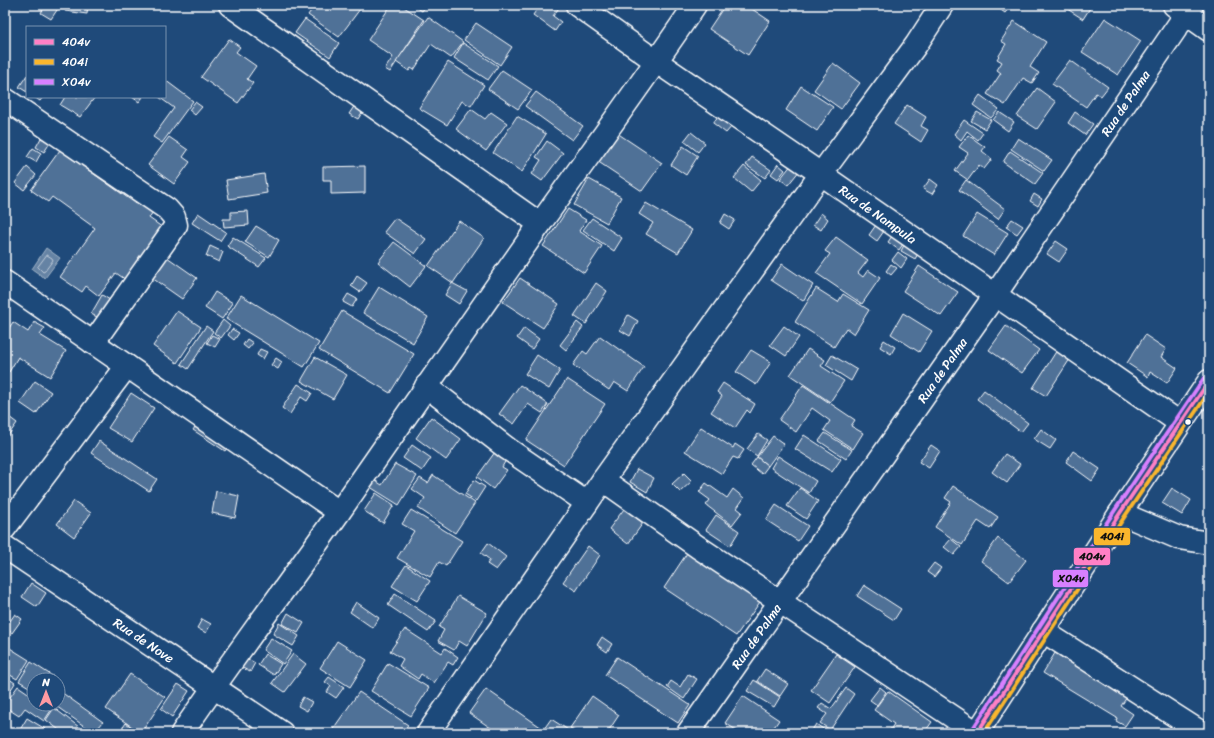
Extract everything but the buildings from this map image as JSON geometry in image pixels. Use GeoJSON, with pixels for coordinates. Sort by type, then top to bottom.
{"type":"FeatureCollection","features":[{"type":"Feature","properties":{"kind":"street"},"geometry":{"type":"LineString","coordinates":[[230,5],[540,224]]}},
{"type":"Feature","properties":{"kind":"street","name":"Rua de Nampula"},"geometry":{"type":"LineString","coordinates":[[577,5],[657,62],[1180,422]]}},
{"type":"Feature","properties":{"kind":"street"},"geometry":{"type":"LineString","coordinates":[[182,733],[339,512],[540,224],[657,62],[695,5]]}},
{"type":"Feature","properties":{"kind":"street"},"geometry":{"type":"LineString","coordinates":[[428,733],[603,480],[821,174],[916,45],[942,5]]}},
{"type":"Feature","properties":{"kind":"street"},"geometry":{"type":"LineString","coordinates":[[1184,8],[1209,30]]}},
{"type":"Feature","properties":{"kind":"street","name":"Rua de Palma"},"geometry":{"type":"LineString","coordinates":[[688,733],[779,601],[995,295],[1184,8]]}},
{"type":"Feature","properties":{"kind":"street"},"geometry":{"type":"LineString","coordinates":[[5,99],[167,209],[174,217],[176,225],[93,342]]}},
{"type":"Feature","properties":{"kind":"street"},"geometry":{"type":"LineString","coordinates":[[5,282],[339,512]]}},
{"type":"Feature","properties":{"kind":"street"},"geometry":{"type":"LineString","coordinates":[[5,528],[126,366]]}},
{"type":"Feature","properties":{"kind":"street"},"geometry":{"type":"LineString","coordinates":[[603,480],[779,601],[977,733],[1120,513],[1209,381]]}},
{"type":"Feature","properties":{"kind":"street"},"geometry":{"type":"LineString","coordinates":[[426,386],[508,450],[587,503]]}},
{"type":"Feature","properties":{"kind":"street"},"geometry":{"type":"LineString","coordinates":[[1120,513],[1180,538],[1209,543]]}},
{"type":"Feature","properties":{"kind":"street","name":"Rua de Nove"},"geometry":{"type":"LineString","coordinates":[[5,547],[282,733]]}},
{"type":"Feature","properties":{"kind":"street"},"geometry":{"type":"LineString","coordinates":[[1043,631],[1202,733]]}},
{"type":"Feature","properties":{"kind":"water"},"geometry":{"type":"Polygon","coordinates":[[[46,248],[60,258],[45,278],[32,269],[46,248]]]}},
{"type":"Feature","properties":{"kind":"transit line","name":"X04v"},"geometry":{"type":"LineString","coordinates":[[972,730],[1115,510],[1204,378]]}},
{"type":"Feature","properties":{"kind":"transit line","name":"404v"},"geometry":{"type":"LineString","coordinates":[[977,733],[1120,513],[1209,381]]}},
{"type":"Feature","properties":{"kind":"transit line","name":"404i"},"geometry":{"type":"LineString","coordinates":[[984,733],[1125,516],[1209,392]]}}]}
